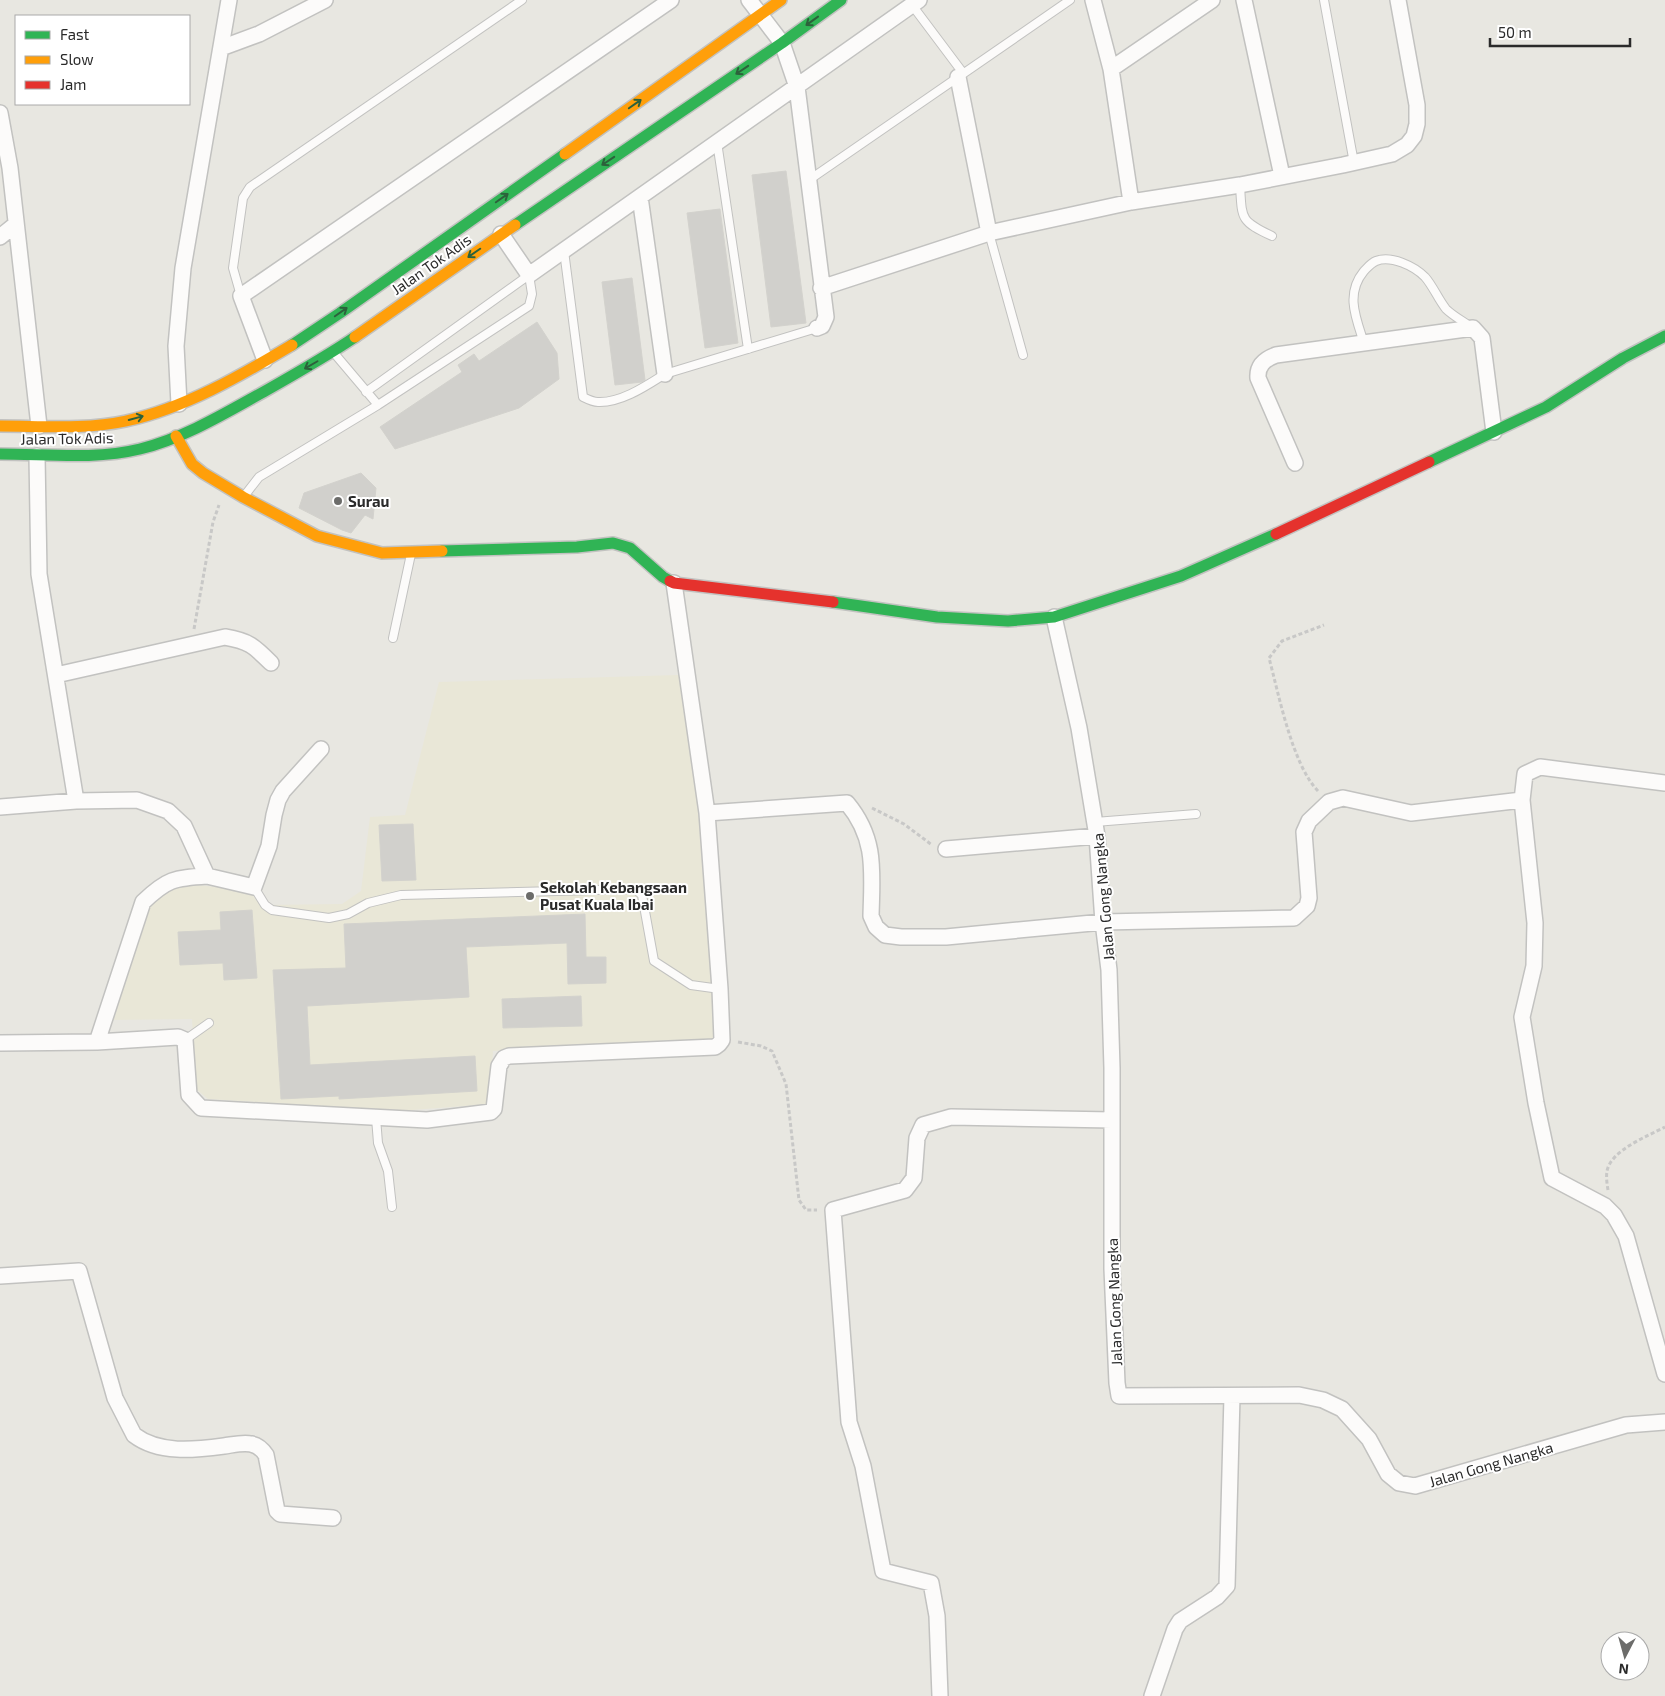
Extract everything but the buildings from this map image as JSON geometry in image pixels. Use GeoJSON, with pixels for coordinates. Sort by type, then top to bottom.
{"type":"FeatureCollection","features":[{"type":"Feature","properties":{"kind":"main road","name":"Jalan Tok Adis"},"geometry":{"type":"LineString","coordinates":[[0,426],[116,423],[179,404],[221,384],[320,327],[782,0]]}},
{"type":"Feature","properties":{"kind":"main road","name":"Jalan Tok Adis"},"geometry":{"type":"LineString","coordinates":[[0,454],[37,456],[104,455],[140,449],[176,436],[226,412],[333,352],[841,0]]}},
{"type":"Feature","properties":{"kind":"main road"},"geometry":{"type":"LineString","coordinates":[[176,436],[192,464],[203,473],[243,497],[317,536],[382,553],[577,547],[613,543],[630,548],[662,577],[674,583],[780,595],[937,617],[1008,621],[1054,617],[1181,576],[1286,530],[1546,407],[1623,358],[1665,336]]}},
{"type":"Feature","properties":{"kind":"street"},"geometry":{"type":"LineString","coordinates":[[179,404],[176,346],[183,268],[229,0]]}},
{"type":"Feature","properties":{"kind":"street"},"geometry":{"type":"LineString","coordinates":[[220,48],[259,34],[325,0]]}},
{"type":"Feature","properties":{"kind":"street"},"geometry":{"type":"LineString","coordinates":[[265,360],[241,296],[671,0]]}},
{"type":"Feature","properties":{"kind":"street"},"geometry":{"type":"LineString","coordinates":[[749,0],[782,42],[797,87],[826,317],[822,326],[817,328]]}},
{"type":"Feature","properties":{"kind":"street"},"geometry":{"type":"LineString","coordinates":[[1093,0],[1111,69],[1130,202]]}},
{"type":"Feature","properties":{"kind":"street"},"geometry":{"type":"LineString","coordinates":[[1111,69],[1212,0]]}},
{"type":"Feature","properties":{"kind":"street"},"geometry":{"type":"LineString","coordinates":[[1244,0],[1282,176]]}},
{"type":"Feature","properties":{"kind":"street"},"geometry":{"type":"LineString","coordinates":[[821,288],[989,232],[1130,202],[1240,185],[1392,154],[1407,145],[1414,136],[1417,124],[1417,105],[1398,0]]}},
{"type":"Feature","properties":{"kind":"street"},"geometry":{"type":"LineString","coordinates":[[501,234],[529,275],[916,3]]}},
{"type":"Feature","properties":{"kind":"street"},"geometry":{"type":"LineString","coordinates":[[961,75],[989,232]]}},
{"type":"Feature","properties":{"kind":"street"},"geometry":{"type":"LineString","coordinates":[[0,113],[5,169],[16,224],[39,426]]}},
{"type":"Feature","properties":{"kind":"street"},"geometry":{"type":"LineString","coordinates":[[640,197],[664,374]]}},
{"type":"Feature","properties":{"kind":"street"},"geometry":{"type":"LineString","coordinates":[[0,237],[16,224]]}},
{"type":"Feature","properties":{"kind":"street"},"geometry":{"type":"LineString","coordinates":[[1295,463],[1258,378],[1260,365],[1268,358],[1276,355],[1473,328],[1482,338],[1494,432]]}},
{"type":"Feature","properties":{"kind":"street"},"geometry":{"type":"LineString","coordinates":[[37,456],[39,574],[76,801]]}},
{"type":"Feature","properties":{"kind":"street"},"geometry":{"type":"LineString","coordinates":[[0,1043],[97,1042],[178,1037],[185,1040],[189,1095],[201,1108],[427,1120],[491,1112],[494,1108],[499,1066],[504,1058],[509,1056],[715,1047],[722,1040],[707,813],[674,583]]}},
{"type":"Feature","properties":{"kind":"street","name":"Jalan Gong Nangka"},"geometry":{"type":"LineString","coordinates":[[1054,617],[1079,728],[1096,829],[1103,922],[1109,970],[1112,1068],[1112,1269],[1119,1396],[1299,1395],[1323,1400],[1342,1409],[1369,1439],[1388,1474],[1399,1483],[1415,1486],[1626,1425],[1665,1422]]}},
{"type":"Feature","properties":{"kind":"street"},"geometry":{"type":"LineString","coordinates":[[56,675],[225,638],[241,640],[253,646],[271,663]]}},
{"type":"Feature","properties":{"kind":"street"},"geometry":{"type":"LineString","coordinates":[[97,1042],[143,902],[160,887],[180,877],[207,876],[254,887],[269,846],[278,800],[283,791],[321,748]]}},
{"type":"Feature","properties":{"kind":"street"},"geometry":{"type":"LineString","coordinates":[[1665,783],[1540,767],[1525,774],[1522,800],[1535,923],[1534,966],[1522,1017],[1536,1104],[1552,1178],[1605,1206],[1614,1215],[1626,1236],[1665,1374]]}},
{"type":"Feature","properties":{"kind":"street"},"geometry":{"type":"LineString","coordinates":[[707,813],[847,803],[858,816],[869,844],[871,916],[876,927],[885,935],[901,937],[946,936],[1103,922],[1294,918],[1307,906],[1309,898],[1304,832],[1309,821],[1329,802],[1343,798],[1410,813],[1522,800]]}},
{"type":"Feature","properties":{"kind":"street"},"geometry":{"type":"LineString","coordinates":[[0,807],[76,801],[136,800],[168,811],[184,826],[207,876]]}},
{"type":"Feature","properties":{"kind":"street"},"geometry":{"type":"LineString","coordinates":[[946,849],[1096,829]]}},
{"type":"Feature","properties":{"kind":"street"},"geometry":{"type":"LineString","coordinates":[[940,1696],[937,1616],[932,1583],[883,1571],[863,1466],[849,1422],[833,1210],[905,1190],[914,1178],[917,1138],[923,1125],[951,1116],[1112,1120]]}},
{"type":"Feature","properties":{"kind":"street"},"geometry":{"type":"LineString","coordinates":[[0,1276],[79,1271],[115,1398],[134,1435],[139,1439],[163,1448],[205,1448],[254,1444],[262,1449],[266,1455],[277,1511],[280,1514],[333,1518]]}},
{"type":"Feature","properties":{"kind":"street"},"geometry":{"type":"LineString","coordinates":[[1152,1696],[1175,1629],[1180,1621],[1217,1597],[1227,1586],[1232,1396]]}},
{"type":"Feature","properties":{"kind":"lane"},"geometry":{"type":"LineString","coordinates":[[241,296],[233,268],[243,198],[250,187],[522,0]]}},
{"type":"Feature","properties":{"kind":"lane"},"geometry":{"type":"LineString","coordinates":[[809,180],[1070,0]]}},
{"type":"Feature","properties":{"kind":"lane"},"geometry":{"type":"LineString","coordinates":[[1324,0],[1354,163]]}},
{"type":"Feature","properties":{"kind":"lane"},"geometry":{"type":"LineString","coordinates":[[916,3],[961,75]]}},
{"type":"Feature","properties":{"kind":"lane"},"geometry":{"type":"LineString","coordinates":[[717,142],[748,349]]}},
{"type":"Feature","properties":{"kind":"lane"},"geometry":{"type":"LineString","coordinates":[[1240,185],[1242,211],[1246,221],[1272,236]]}},
{"type":"Feature","properties":{"kind":"lane"},"geometry":{"type":"LineString","coordinates":[[989,232],[1023,355]]}},
{"type":"Feature","properties":{"kind":"lane"},"geometry":{"type":"LineString","coordinates":[[564,251],[582,397],[596,402],[615,400],[644,387],[664,374],[817,328]]}},
{"type":"Feature","properties":{"kind":"lane"},"geometry":{"type":"LineString","coordinates":[[1364,343],[1353,310],[1354,291],[1357,279],[1376,261],[1396,261],[1419,271],[1447,310],[1473,328]]}},
{"type":"Feature","properties":{"kind":"lane"},"geometry":{"type":"LineString","coordinates":[[243,497],[259,478],[378,405],[529,306],[532,294],[529,275],[366,392]]}},
{"type":"Feature","properties":{"kind":"lane"},"geometry":{"type":"LineString","coordinates":[[333,352],[378,405]]}},
{"type":"Feature","properties":{"kind":"lane"},"geometry":{"type":"LineString","coordinates":[[394,638],[412,552]]}},
{"type":"Feature","properties":{"kind":"lane"},"geometry":{"type":"LineString","coordinates":[[1096,829],[1196,814]]}},
{"type":"Feature","properties":{"kind":"lane"},"geometry":{"type":"LineString","coordinates":[[254,887],[265,905],[272,910],[329,918],[348,914],[368,903],[401,895],[635,889],[642,895],[654,961],[691,984],[720,988]]}},
{"type":"Feature","properties":{"kind":"lane"},"geometry":{"type":"LineString","coordinates":[[185,1040],[209,1023]]}},
{"type":"Feature","properties":{"kind":"lane"},"geometry":{"type":"LineString","coordinates":[[376,1118],[378,1143],[388,1171],[392,1207]]}},
{"type":"Feature","properties":{"kind":"path"},"geometry":{"type":"LineString","coordinates":[[195,644],[194,630],[213,522],[226,487]]}},
{"type":"Feature","properties":{"kind":"path"},"geometry":{"type":"LineString","coordinates":[[1324,625],[1282,641],[1269,658],[1295,750],[1310,782],[1329,802]]}},
{"type":"Feature","properties":{"kind":"path"},"geometry":{"type":"LineString","coordinates":[[847,803],[878,810],[904,824],[934,846],[946,849]]}},
{"type":"Feature","properties":{"kind":"path"},"geometry":{"type":"LineString","coordinates":[[722,1040],[761,1046],[772,1051],[786,1084],[799,1200],[806,1210],[833,1210]]}},
{"type":"Feature","properties":{"kind":"path"},"geometry":{"type":"LineString","coordinates":[[1614,1215],[1606,1177],[1609,1165],[1622,1151],[1665,1127]]}},
{"type":"Feature","properties":{"kind":"shaded area","name":"Sekolah Kebangsaan Pusat Kuala Ibai"},"geometry":{"type":"Polygon","coordinates":[[[679,675],[699,812],[718,1040],[493,1051],[490,1104],[399,1111],[208,1099],[196,1089],[192,1019],[108,1020],[148,901],[172,882],[251,891],[256,900],[265,905],[342,904],[361,891],[370,817],[405,815],[439,682],[679,675]]]}},
{"type":"Feature","properties":{"kind":"traffic: fast"},"geometry":{"type":"LineString","coordinates":[[515,225],[782,43],[841,0]]}},
{"type":"Feature","properties":{"kind":"traffic: fast"},"geometry":{"type":"LineString","coordinates":[[292,345],[565,154]]}},
{"type":"Feature","properties":{"kind":"traffic: fast"},"geometry":{"type":"LineString","coordinates":[[1429,462],[1546,407],[1623,358],[1665,336]]}},
{"type":"Feature","properties":{"kind":"traffic: fast"},"geometry":{"type":"LineString","coordinates":[[0,454],[70,456],[106,454],[140,449],[157,444],[221,415],[301,371],[355,337]]}},
{"type":"Feature","properties":{"kind":"traffic: fast"},"geometry":{"type":"LineString","coordinates":[[833,602],[937,617],[1008,621],[1054,617],[1181,576],[1276,534]]}},
{"type":"Feature","properties":{"kind":"traffic: fast"},"geometry":{"type":"LineString","coordinates":[[442,551],[577,547],[613,543],[630,548],[670,581]]}},
{"type":"Feature","properties":{"kind":"traffic: slow"},"geometry":{"type":"LineString","coordinates":[[565,154],[781,0]]}},
{"type":"Feature","properties":{"kind":"traffic: slow"},"geometry":{"type":"LineString","coordinates":[[355,337],[515,225]]}},
{"type":"Feature","properties":{"kind":"traffic: slow"},"geometry":{"type":"LineString","coordinates":[[0,426],[95,426],[148,415],[212,390],[292,345]]}},
{"type":"Feature","properties":{"kind":"traffic: slow"},"geometry":{"type":"LineString","coordinates":[[176,436],[192,464],[203,473],[243,497],[317,536],[382,553],[442,551]]}},
{"type":"Feature","properties":{"kind":"traffic: jam"},"geometry":{"type":"LineString","coordinates":[[1276,534],[1429,462]]}},
{"type":"Feature","properties":{"kind":"traffic: jam"},"geometry":{"type":"LineString","coordinates":[[670,581],[833,602]]}},
{"type":"Feature","properties":{"kind":"place","name":"Surau"},"geometry":{"type":"Point","coordinates":[338,501]}},
{"type":"Feature","properties":{"kind":"place","name":"Sekolah Kebangsaan Pusat Kuala Ibai"},"geometry":{"type":"Point","coordinates":[530,896]}}]}
